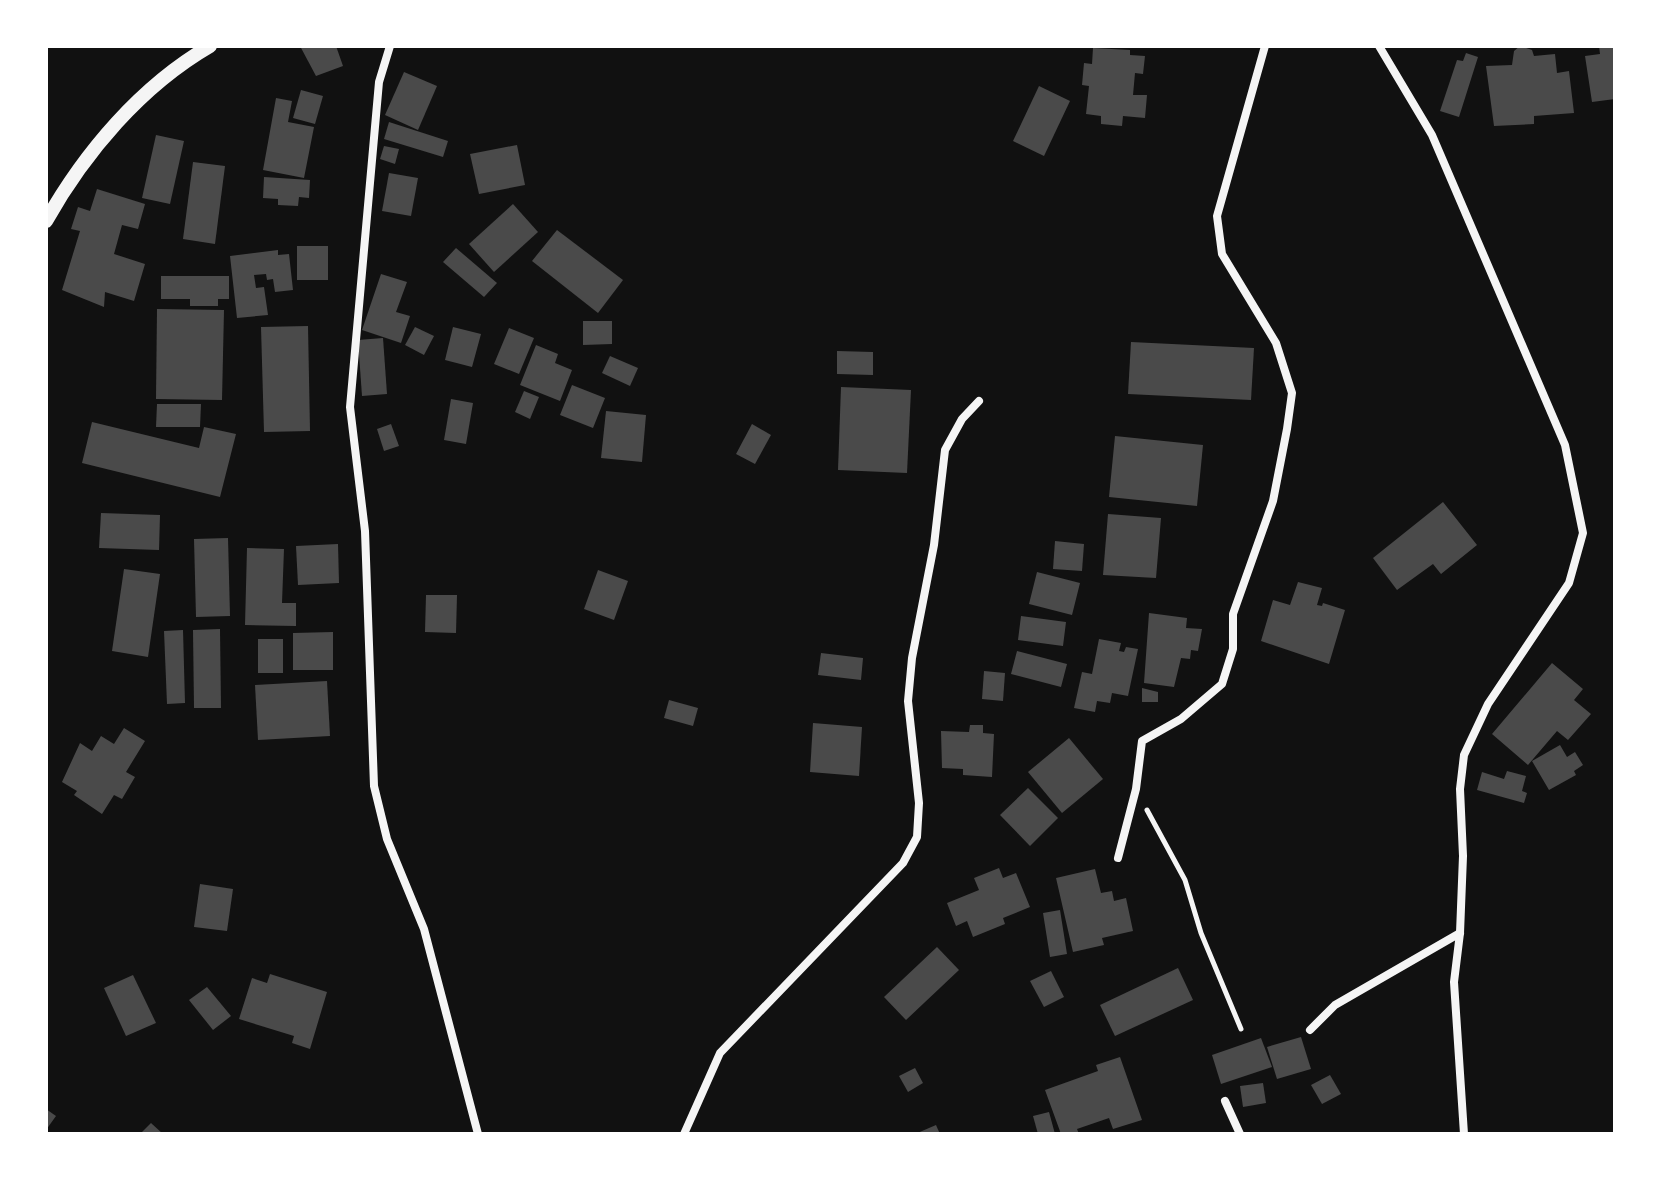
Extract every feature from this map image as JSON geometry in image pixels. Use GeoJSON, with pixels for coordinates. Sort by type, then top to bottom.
{"type":"FeatureCollection","features":[{"type":"Feature","properties":{"kind":"street"},"geometry":{"type":"LineString","coordinates":[[46,221],[61,194],[143,93],[210,46]]}},
{"type":"Feature","properties":{"kind":"street"},"geometry":{"type":"LineString","coordinates":[[390,46],[379,82],[350,372],[352,443],[365,531],[374,786],[387,839],[424,929],[478,1134]]}},
{"type":"Feature","properties":{"kind":"street"},"geometry":{"type":"LineString","coordinates":[[1118,858],[1136,789],[1142,741],[1181,719],[1222,684],[1233,649],[1233,614],[1273,501],[1287,429],[1292,393],[1276,343],[1222,254],[1217,216],[1265,46]]}},
{"type":"Feature","properties":{"kind":"street"},"geometry":{"type":"LineString","coordinates":[[1379,46],[1432,135],[1565,445],[1583,533],[1569,583],[1488,704],[1464,755],[1460,789],[1463,856],[1460,933],[1454,982],[1464,1134]]}},
{"type":"Feature","properties":{"kind":"street"},"geometry":{"type":"LineString","coordinates":[[684,1134],[720,1053],[903,863],[917,837],[919,803],[908,701],[912,658],[934,545],[945,450],[962,419],[979,401]]}},
{"type":"Feature","properties":{"kind":"street"},"geometry":{"type":"LineString","coordinates":[[1310,1030],[1335,1005],[1460,933]]}},
{"type":"Feature","properties":{"kind":"street"},"geometry":{"type":"LineString","coordinates":[[1225,1101],[1240,1134]]}},
{"type":"Feature","properties":{"kind":"path"},"geometry":{"type":"LineString","coordinates":[[1136,789],[1185,880],[1201,933],[1241,1029]]}},
{"type":"Feature","properties":{"kind":"building"},"geometry":{"type":"Polygon","coordinates":[[[300,46],[336,46],[343,66],[316,76],[300,46]]]}},
{"type":"Feature","properties":{"kind":"building"},"geometry":{"type":"Polygon","coordinates":[[[1520,46],[1532,50],[1534,56],[1555,54],[1557,73],[1569,71],[1574,113],[1534,116],[1534,124],[1494,126],[1486,66],[1512,65],[1514,51],[1520,46]]]}},
{"type":"Feature","properties":{"kind":"building"},"geometry":{"type":"Polygon","coordinates":[[[1599,46],[1615,46],[1615,99],[1592,102],[1585,56],[1600,54],[1599,46]]]}},
{"type":"Feature","properties":{"kind":"building"},"geometry":{"type":"Polygon","coordinates":[[[1093,48],[1130,50],[1130,55],[1145,56],[1143,74],[1135,73],[1133,95],[1147,95],[1145,118],[1123,116],[1122,126],[1101,124],[1101,116],[1086,114],[1089,86],[1082,85],[1084,63],[1092,64],[1093,48]]]}},
{"type":"Feature","properties":{"kind":"building"},"geometry":{"type":"Polygon","coordinates":[[[1466,53],[1478,57],[1459,117],[1440,111],[1457,60],[1463,61],[1466,53]]]}},
{"type":"Feature","properties":{"kind":"building"},"geometry":{"type":"Polygon","coordinates":[[[404,72],[437,86],[418,130],[385,115],[404,72]]]}},
{"type":"Feature","properties":{"kind":"building"},"geometry":{"type":"Polygon","coordinates":[[[1039,86],[1070,101],[1044,156],[1013,141],[1039,86]]]}},
{"type":"Feature","properties":{"kind":"building"},"geometry":{"type":"Polygon","coordinates":[[[301,90],[323,96],[315,124],[293,118],[301,90]]]}},
{"type":"Feature","properties":{"kind":"building"},"geometry":{"type":"Polygon","coordinates":[[[276,98],[292,101],[288,122],[314,127],[304,178],[263,170],[276,98]]]}},
{"type":"Feature","properties":{"kind":"building"},"geometry":{"type":"Polygon","coordinates":[[[389,122],[448,141],[443,157],[384,139],[389,122]]]}},
{"type":"Feature","properties":{"kind":"building"},"geometry":{"type":"Polygon","coordinates":[[[156,135],[184,141],[170,204],[142,198],[156,135]]]}},
{"type":"Feature","properties":{"kind":"building"},"geometry":{"type":"Polygon","coordinates":[[[517,145],[525,185],[479,194],[470,154],[517,145]]]}},
{"type":"Feature","properties":{"kind":"building"},"geometry":{"type":"Polygon","coordinates":[[[384,146],[399,149],[395,164],[380,159],[384,146]]]}},
{"type":"Feature","properties":{"kind":"building"},"geometry":{"type":"Polygon","coordinates":[[[193,162],[225,166],[215,244],[183,239],[193,162]]]}},
{"type":"Feature","properties":{"kind":"building"},"geometry":{"type":"Polygon","coordinates":[[[389,173],[418,178],[411,216],[382,211],[389,173]]]}},
{"type":"Feature","properties":{"kind":"building"},"geometry":{"type":"Polygon","coordinates":[[[264,177],[310,180],[309,198],[299,197],[298,206],[278,205],[278,199],[263,198],[264,177]]]}},
{"type":"Feature","properties":{"kind":"building"},"geometry":{"type":"Polygon","coordinates":[[[97,189],[145,204],[138,229],[122,225],[114,254],[145,264],[134,301],[105,292],[104,307],[62,290],[80,231],[71,229],[78,207],[90,211],[97,189]]]}},
{"type":"Feature","properties":{"kind":"building"},"geometry":{"type":"Polygon","coordinates":[[[513,204],[538,232],[494,272],[469,244],[513,204]]]}},
{"type":"Feature","properties":{"kind":"building"},"geometry":{"type":"Polygon","coordinates":[[[557,230],[623,280],[598,313],[532,261],[557,230]]]}},
{"type":"Feature","properties":{"kind":"building"},"geometry":{"type":"Polygon","coordinates":[[[297,246],[328,246],[328,280],[297,280],[297,246]]]}},
{"type":"Feature","properties":{"kind":"building"},"geometry":{"type":"Polygon","coordinates":[[[456,248],[497,283],[484,297],[443,262],[456,248]]]}},
{"type":"Feature","properties":{"kind":"building"},"geometry":{"type":"Polygon","coordinates":[[[278,250],[278,255],[289,254],[293,290],[275,292],[273,279],[267,280],[266,274],[254,275],[256,288],[264,287],[268,315],[237,318],[230,256],[278,250]]]}},
{"type":"Feature","properties":{"kind":"building"},"geometry":{"type":"Polygon","coordinates":[[[381,274],[407,282],[396,312],[410,316],[401,343],[362,330],[381,274]]]}},
{"type":"Feature","properties":{"kind":"building"},"geometry":{"type":"Polygon","coordinates":[[[161,276],[229,276],[229,299],[218,299],[218,306],[190,306],[190,299],[161,299],[161,276]]]}},
{"type":"Feature","properties":{"kind":"building"},"geometry":{"type":"Polygon","coordinates":[[[157,309],[224,310],[222,400],[156,399],[157,309]]]}},
{"type":"Feature","properties":{"kind":"building"},"geometry":{"type":"Polygon","coordinates":[[[583,321],[612,321],[612,344],[583,345],[583,321]]]}},
{"type":"Feature","properties":{"kind":"building"},"geometry":{"type":"Polygon","coordinates":[[[308,326],[310,431],[264,432],[261,327],[308,326]]]}},
{"type":"Feature","properties":{"kind":"building"},"geometry":{"type":"Polygon","coordinates":[[[415,327],[434,336],[424,355],[405,345],[415,327]]]}},
{"type":"Feature","properties":{"kind":"building"},"geometry":{"type":"Polygon","coordinates":[[[453,327],[481,334],[472,367],[445,360],[453,327]]]}},
{"type":"Feature","properties":{"kind":"building"},"geometry":{"type":"Polygon","coordinates":[[[509,328],[534,338],[519,374],[494,364],[509,328]]]}},
{"type":"Feature","properties":{"kind":"building"},"geometry":{"type":"Polygon","coordinates":[[[383,338],[387,394],[362,396],[358,340],[383,338]]]}},
{"type":"Feature","properties":{"kind":"building"},"geometry":{"type":"Polygon","coordinates":[[[1131,342],[1254,348],[1251,400],[1128,394],[1131,342]]]}},
{"type":"Feature","properties":{"kind":"building"},"geometry":{"type":"Polygon","coordinates":[[[536,345],[558,354],[555,363],[572,370],[560,401],[520,385],[536,345]]]}},
{"type":"Feature","properties":{"kind":"building"},"geometry":{"type":"Polygon","coordinates":[[[837,351],[873,352],[873,375],[837,374],[837,351]]]}},
{"type":"Feature","properties":{"kind":"building"},"geometry":{"type":"Polygon","coordinates":[[[610,356],[638,368],[630,386],[602,373],[610,356]]]}},
{"type":"Feature","properties":{"kind":"building"},"geometry":{"type":"Polygon","coordinates":[[[572,385],[605,398],[593,428],[560,415],[572,385]]]}},
{"type":"Feature","properties":{"kind":"building"},"geometry":{"type":"Polygon","coordinates":[[[841,387],[911,390],[907,473],[838,470],[841,387]]]}},
{"type":"Feature","properties":{"kind":"building"},"geometry":{"type":"Polygon","coordinates":[[[524,391],[539,397],[530,419],[515,412],[524,391]]]}},
{"type":"Feature","properties":{"kind":"building"},"geometry":{"type":"Polygon","coordinates":[[[451,399],[473,403],[466,444],[444,440],[451,399]]]}},
{"type":"Feature","properties":{"kind":"building"},"geometry":{"type":"Polygon","coordinates":[[[157,404],[201,404],[200,427],[156,427],[157,404]]]}},
{"type":"Feature","properties":{"kind":"building"},"geometry":{"type":"Polygon","coordinates":[[[606,411],[646,415],[642,462],[601,458],[606,411]]]}},
{"type":"Feature","properties":{"kind":"building"},"geometry":{"type":"Polygon","coordinates":[[[92,422],[199,448],[204,427],[236,434],[220,497],[82,463],[92,422]]]}},
{"type":"Feature","properties":{"kind":"building"},"geometry":{"type":"Polygon","coordinates":[[[391,424],[399,446],[384,451],[377,429],[391,424]]]}},
{"type":"Feature","properties":{"kind":"building"},"geometry":{"type":"Polygon","coordinates":[[[752,424],[771,435],[755,464],[736,454],[752,424]]]}},
{"type":"Feature","properties":{"kind":"building"},"geometry":{"type":"Polygon","coordinates":[[[1115,436],[1203,445],[1197,506],[1109,497],[1115,436]]]}},
{"type":"Feature","properties":{"kind":"building"},"geometry":{"type":"Polygon","coordinates":[[[1443,502],[1477,545],[1441,574],[1433,564],[1397,590],[1373,558],[1443,502]]]}},
{"type":"Feature","properties":{"kind":"building"},"geometry":{"type":"Polygon","coordinates":[[[101,513],[160,515],[159,550],[99,548],[101,513]]]}},
{"type":"Feature","properties":{"kind":"building"},"geometry":{"type":"Polygon","coordinates":[[[1108,514],[1161,518],[1156,578],[1103,575],[1108,514]]]}},
{"type":"Feature","properties":{"kind":"building"},"geometry":{"type":"Polygon","coordinates":[[[228,538],[230,616],[196,617],[194,539],[228,538]]]}},
{"type":"Feature","properties":{"kind":"building"},"geometry":{"type":"Polygon","coordinates":[[[1055,541],[1084,544],[1082,571],[1053,569],[1055,541]]]}},
{"type":"Feature","properties":{"kind":"building"},"geometry":{"type":"Polygon","coordinates":[[[338,544],[339,583],[298,585],[296,546],[338,544]]]}},
{"type":"Feature","properties":{"kind":"building"},"geometry":{"type":"Polygon","coordinates":[[[247,548],[284,549],[282,603],[296,603],[296,626],[245,625],[247,548]]]}},
{"type":"Feature","properties":{"kind":"building"},"geometry":{"type":"Polygon","coordinates":[[[124,569],[160,574],[148,657],[112,651],[124,569]]]}},
{"type":"Feature","properties":{"kind":"building"},"geometry":{"type":"Polygon","coordinates":[[[598,570],[628,581],[614,620],[584,609],[598,570]]]}},
{"type":"Feature","properties":{"kind":"building"},"geometry":{"type":"Polygon","coordinates":[[[1037,572],[1080,583],[1072,615],[1029,604],[1037,572]]]}},
{"type":"Feature","properties":{"kind":"building"},"geometry":{"type":"Polygon","coordinates":[[[1298,582],[1322,588],[1317,605],[1322,606],[1323,603],[1345,610],[1329,664],[1261,641],[1273,600],[1290,605],[1298,582]]]}},
{"type":"Feature","properties":{"kind":"building"},"geometry":{"type":"Polygon","coordinates":[[[426,595],[457,595],[456,633],[425,632],[426,595]]]}},
{"type":"Feature","properties":{"kind":"building"},"geometry":{"type":"Polygon","coordinates":[[[1149,613],[1187,618],[1186,628],[1202,629],[1198,651],[1191,650],[1190,659],[1181,658],[1174,687],[1144,683],[1149,613]]]}},
{"type":"Feature","properties":{"kind":"building"},"geometry":{"type":"Polygon","coordinates":[[[1021,616],[1066,622],[1063,646],[1018,640],[1021,616]]]}},
{"type":"Feature","properties":{"kind":"building"},"geometry":{"type":"Polygon","coordinates":[[[220,629],[221,708],[194,708],[193,630],[220,629]]]}},
{"type":"Feature","properties":{"kind":"building"},"geometry":{"type":"Polygon","coordinates":[[[183,630],[185,703],[167,704],[164,631],[183,630]]]}},
{"type":"Feature","properties":{"kind":"building"},"geometry":{"type":"Polygon","coordinates":[[[333,632],[333,670],[293,670],[293,633],[333,632]]]}},
{"type":"Feature","properties":{"kind":"building"},"geometry":{"type":"Polygon","coordinates":[[[258,639],[283,639],[283,673],[258,673],[258,639]]]}},
{"type":"Feature","properties":{"kind":"building"},"geometry":{"type":"Polygon","coordinates":[[[1099,639],[1121,643],[1119,651],[1124,652],[1126,647],[1138,649],[1128,696],[1112,693],[1110,703],[1097,701],[1095,712],[1074,708],[1082,672],[1092,674],[1099,639]]]}},
{"type":"Feature","properties":{"kind":"building"},"geometry":{"type":"Polygon","coordinates":[[[1017,651],[1067,664],[1061,687],[1011,674],[1017,651]]]}},
{"type":"Feature","properties":{"kind":"building"},"geometry":{"type":"Polygon","coordinates":[[[821,653],[863,658],[861,680],[818,675],[821,653]]]}},
{"type":"Feature","properties":{"kind":"building"},"geometry":{"type":"Polygon","coordinates":[[[1552,663],[1583,689],[1574,700],[1591,714],[1568,740],[1557,731],[1528,765],[1492,734],[1552,663]]]}},
{"type":"Feature","properties":{"kind":"building"},"geometry":{"type":"Polygon","coordinates":[[[984,671],[1005,673],[1003,701],[982,699],[984,671]]]}},
{"type":"Feature","properties":{"kind":"building"},"geometry":{"type":"Polygon","coordinates":[[[327,681],[330,736],[258,740],[255,685],[327,681]]]}},
{"type":"Feature","properties":{"kind":"building"},"geometry":{"type":"Polygon","coordinates":[[[1142,688],[1158,692],[1158,702],[1142,702],[1142,688]]]}},
{"type":"Feature","properties":{"kind":"building"},"geometry":{"type":"Polygon","coordinates":[[[669,700],[698,708],[693,726],[664,718],[669,700]]]}},
{"type":"Feature","properties":{"kind":"building"},"geometry":{"type":"Polygon","coordinates":[[[813,723],[862,727],[859,776],[810,772],[813,723]]]}},
{"type":"Feature","properties":{"kind":"building"},"geometry":{"type":"Polygon","coordinates":[[[970,725],[983,725],[983,733],[994,734],[992,777],[963,775],[963,769],[942,768],[941,731],[969,732],[970,725]]]}},
{"type":"Feature","properties":{"kind":"building"},"geometry":{"type":"Polygon","coordinates":[[[124,728],[145,741],[126,772],[135,777],[122,799],[114,795],[102,814],[74,795],[77,791],[62,782],[80,743],[92,751],[101,736],[114,744],[124,728]]]}},
{"type":"Feature","properties":{"kind":"building"},"geometry":{"type":"Polygon","coordinates":[[[1069,738],[1103,779],[1062,813],[1028,772],[1069,738]]]}},
{"type":"Feature","properties":{"kind":"building"},"geometry":{"type":"Polygon","coordinates":[[[1560,745],[1567,757],[1575,752],[1583,765],[1574,771],[1576,775],[1549,790],[1532,761],[1560,745]]]}},
{"type":"Feature","properties":{"kind":"building"},"geometry":{"type":"Polygon","coordinates":[[[1507,771],[1526,776],[1522,791],[1527,793],[1524,803],[1477,790],[1482,772],[1504,779],[1507,771]]]}},
{"type":"Feature","properties":{"kind":"building"},"geometry":{"type":"Polygon","coordinates":[[[1028,788],[1058,818],[1030,846],[1000,815],[1028,788]]]}},
{"type":"Feature","properties":{"kind":"building"},"geometry":{"type":"Polygon","coordinates":[[[999,868],[1003,878],[1016,873],[1030,907],[1003,918],[1005,924],[973,937],[967,921],[956,926],[947,903],[979,890],[974,878],[999,868]]]}},
{"type":"Feature","properties":{"kind":"building"},"geometry":{"type":"Polygon","coordinates":[[[1095,869],[1101,893],[1112,891],[1114,901],[1126,898],[1133,931],[1102,938],[1104,945],[1073,952],[1056,878],[1095,869]]]}},
{"type":"Feature","properties":{"kind":"building"},"geometry":{"type":"Polygon","coordinates":[[[200,884],[233,889],[227,931],[194,927],[200,884]]]}},
{"type":"Feature","properties":{"kind":"building"},"geometry":{"type":"Polygon","coordinates":[[[1060,910],[1067,954],[1050,957],[1043,913],[1060,910]]]}},
{"type":"Feature","properties":{"kind":"building"},"geometry":{"type":"Polygon","coordinates":[[[937,947],[959,970],[906,1020],[884,997],[937,947]]]}},
{"type":"Feature","properties":{"kind":"building"},"geometry":{"type":"Polygon","coordinates":[[[1178,968],[1193,1000],[1115,1036],[1100,1005],[1178,968]]]}},
{"type":"Feature","properties":{"kind":"building"},"geometry":{"type":"Polygon","coordinates":[[[1051,971],[1064,997],[1044,1007],[1030,981],[1051,971]]]}},
{"type":"Feature","properties":{"kind":"building"},"geometry":{"type":"Polygon","coordinates":[[[270,974],[327,992],[310,1049],[292,1043],[294,1036],[239,1019],[252,978],[267,983],[270,974]]]}},
{"type":"Feature","properties":{"kind":"building"},"geometry":{"type":"Polygon","coordinates":[[[133,975],[156,1023],[126,1036],[104,988],[133,975]]]}},
{"type":"Feature","properties":{"kind":"building"},"geometry":{"type":"Polygon","coordinates":[[[207,987],[231,1016],[213,1030],[189,1000],[207,987]]]}},
{"type":"Feature","properties":{"kind":"building"},"geometry":{"type":"Polygon","coordinates":[[[1301,1037],[1311,1069],[1277,1079],[1267,1047],[1301,1037]]]}},
{"type":"Feature","properties":{"kind":"building"},"geometry":{"type":"Polygon","coordinates":[[[1261,1038],[1272,1067],[1221,1084],[1212,1055],[1261,1038]]]}},
{"type":"Feature","properties":{"kind":"building"},"geometry":{"type":"Polygon","coordinates":[[[1120,1057],[1142,1120],[1113,1129],[1109,1118],[1077,1129],[1079,1134],[1061,1134],[1045,1090],[1098,1071],[1096,1065],[1120,1057]]]}},
{"type":"Feature","properties":{"kind":"building"},"geometry":{"type":"Polygon","coordinates":[[[915,1068],[923,1083],[908,1092],[899,1076],[915,1068]]]}},
{"type":"Feature","properties":{"kind":"building"},"geometry":{"type":"Polygon","coordinates":[[[1330,1075],[1341,1094],[1322,1104],[1311,1085],[1330,1075]]]}},
{"type":"Feature","properties":{"kind":"building"},"geometry":{"type":"Polygon","coordinates":[[[1263,1083],[1266,1103],[1243,1107],[1240,1086],[1263,1083]]]}},
{"type":"Feature","properties":{"kind":"building"},"geometry":{"type":"Polygon","coordinates":[[[46,1109],[56,1116],[46,1130],[46,1109]]]}},
{"type":"Feature","properties":{"kind":"building"},"geometry":{"type":"Polygon","coordinates":[[[1049,1112],[1055,1134],[1038,1134],[1033,1116],[1049,1112]]]}},
{"type":"Feature","properties":{"kind":"building"},"geometry":{"type":"Polygon","coordinates":[[[151,1123],[163,1134],[140,1134],[151,1123]]]}},
{"type":"Feature","properties":{"kind":"building"},"geometry":{"type":"Polygon","coordinates":[[[936,1125],[940,1134],[915,1134],[936,1125]]]}}]}
